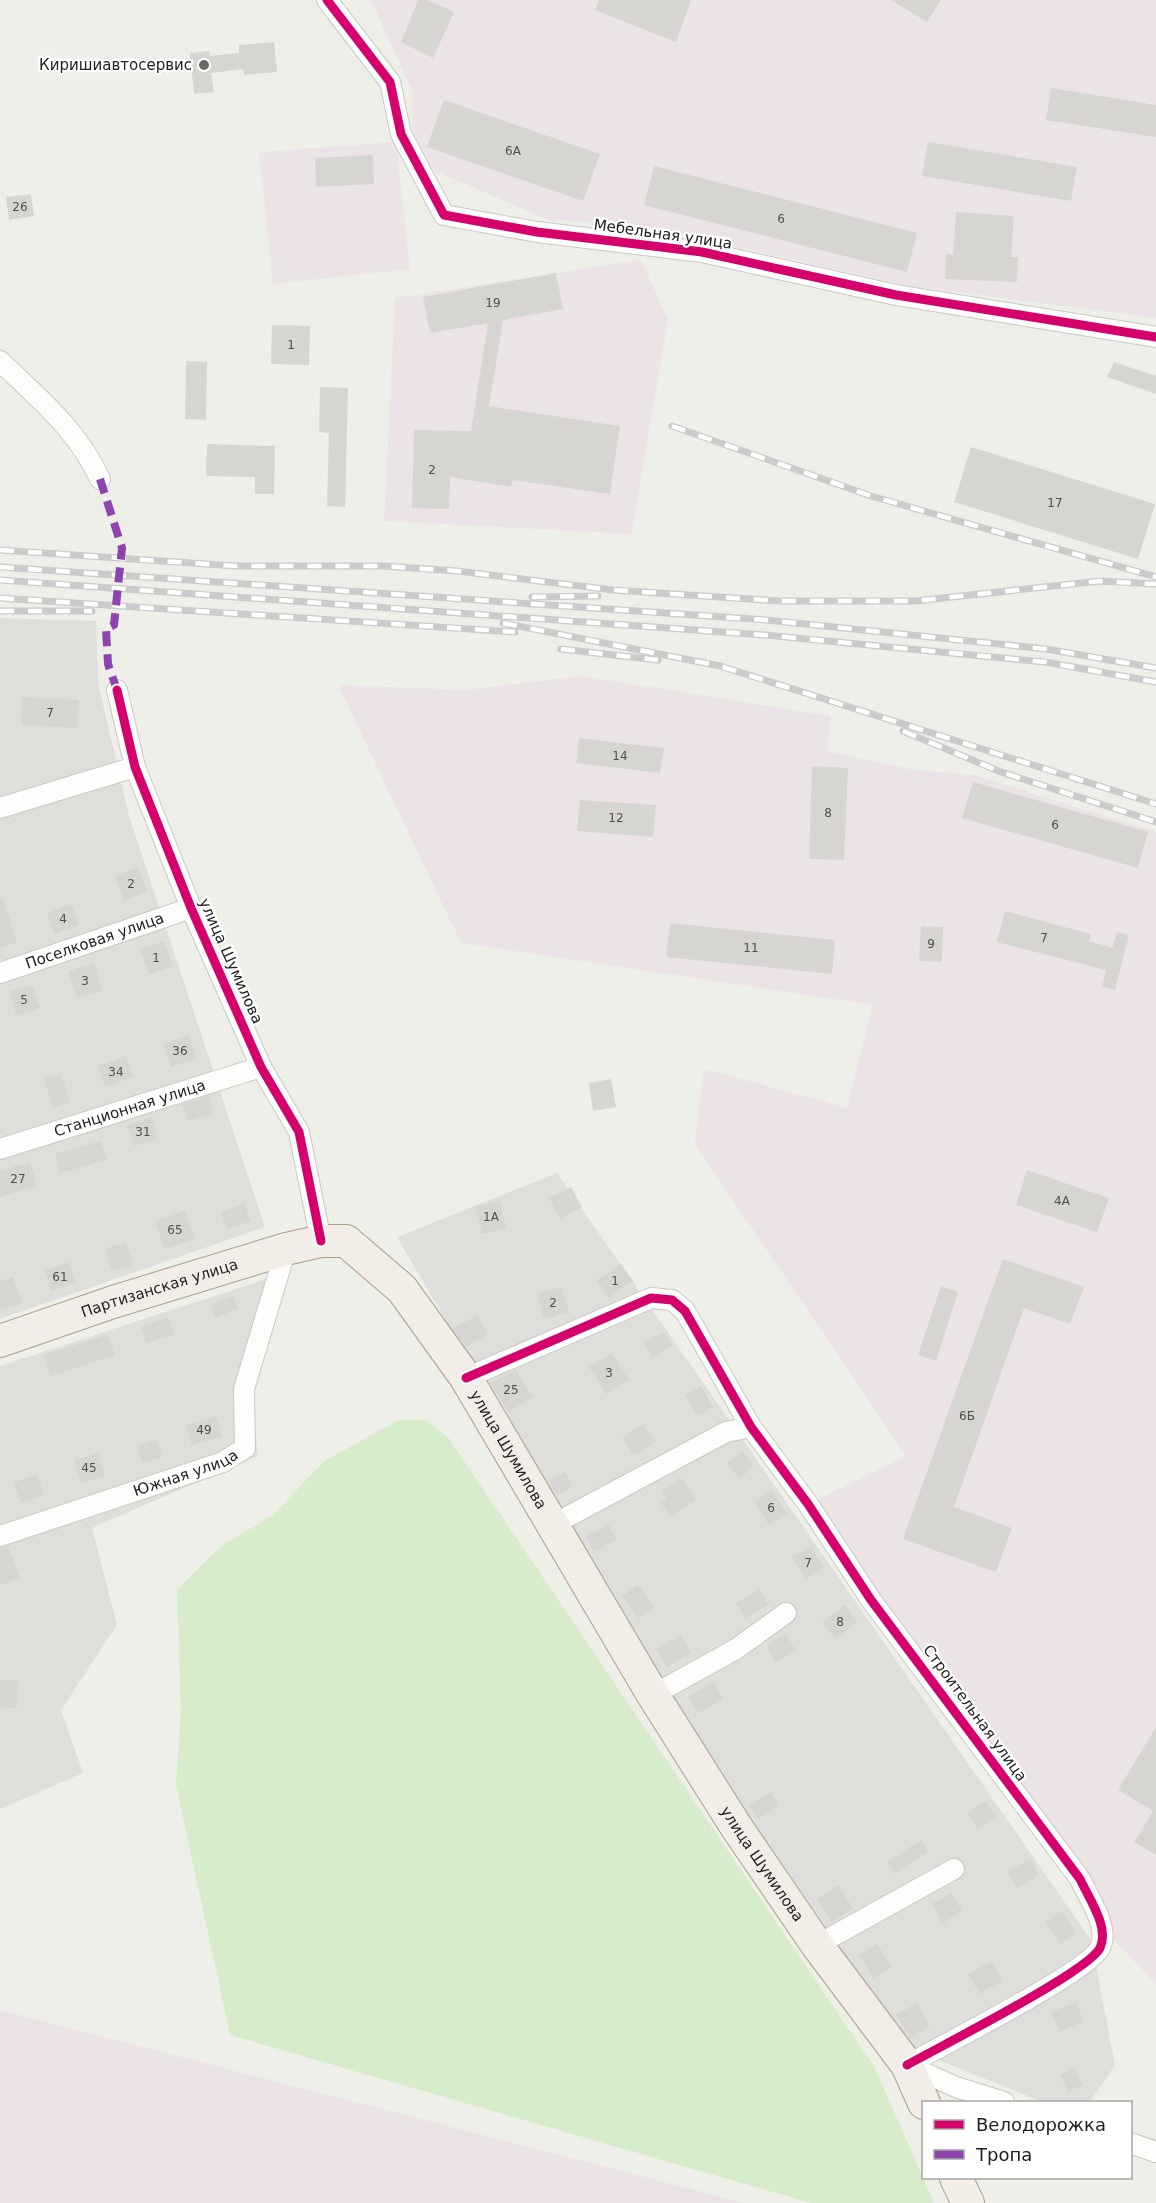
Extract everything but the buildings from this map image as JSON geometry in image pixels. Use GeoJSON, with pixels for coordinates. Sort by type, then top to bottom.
{"type":"FeatureCollection","features":[{"type":"Feature","properties":{"kind":"main road","name":"Партизанская улица"},"geometry":{"type":"LineString","coordinates":[[0,1341],[113,1302],[286,1249],[321,1241]]}},
{"type":"Feature","properties":{"kind":"main road","name":"улица Шумилова"},"geometry":{"type":"LineString","coordinates":[[321,1241],[346,1241],[402,1289],[466,1378],[653,1695],[737,1828],[817,1945],[907,2065],[923,2101]]}},
{"type":"Feature","properties":{"kind":"main road"},"geometry":{"type":"LineString","coordinates":[[956,2179],[968,2203]]}},
{"type":"Feature","properties":{"kind":"street","name":"Мебельная улица"},"geometry":{"type":"LineString","coordinates":[[327,0],[390,82],[401,134],[444,215],[537,232],[702,252],[896,295],[1156,337]]}},
{"type":"Feature","properties":{"kind":"street"},"geometry":{"type":"LineString","coordinates":[[0,361],[70,430],[88,452],[100,479]]}},
{"type":"Feature","properties":{"kind":"street","name":"улица Шумилова"},"geometry":{"type":"LineString","coordinates":[[117,690],[135,767],[191,908],[261,1067],[299,1132],[321,1241]]}},
{"type":"Feature","properties":{"kind":"street"},"geometry":{"type":"LineString","coordinates":[[0,808],[135,767]]}},
{"type":"Feature","properties":{"kind":"street","name":"Поселковая улица"},"geometry":{"type":"LineString","coordinates":[[0,972],[191,908]]}},
{"type":"Feature","properties":{"kind":"street","name":"Станционная улица"},"geometry":{"type":"LineString","coordinates":[[0,1149],[261,1067]]}},
{"type":"Feature","properties":{"kind":"street","name":"Южная улица"},"geometry":{"type":"LineString","coordinates":[[0,1536],[224,1462],[245,1448],[244,1389],[286,1249]]}},
{"type":"Feature","properties":{"kind":"street","name":"Строительная улица"},"geometry":{"type":"LineString","coordinates":[[466,1378],[651,1298],[672,1300],[685,1311],[751,1427],[808,1504],[872,1600],[1080,1878],[1102,1928],[1100,1948],[1074,1972],[907,2065]]}},
{"type":"Feature","properties":{"kind":"street"},"geometry":{"type":"LineString","coordinates":[[552,1525],[726,1432],[751,1427]]}},
{"type":"Feature","properties":{"kind":"street"},"geometry":{"type":"LineString","coordinates":[[653,1695],[736,1649],[786,1613]]}},
{"type":"Feature","properties":{"kind":"street"},"geometry":{"type":"LineString","coordinates":[[817,1945],[954,1869]]}},
{"type":"Feature","properties":{"kind":"street"},"geometry":{"type":"LineString","coordinates":[[907,2065],[998,2101]]}},
{"type":"Feature","properties":{"kind":"street"},"geometry":{"type":"LineString","coordinates":[[1132,2143],[1156,2152]]}},
{"type":"Feature","properties":{"kind":"shaded area"},"geometry":{"type":"Polygon","coordinates":[[[371,0],[1156,0],[1156,318],[910,286],[633,224],[549,220],[435,171],[413,134],[412,91],[371,0]]]}},
{"type":"Feature","properties":{"kind":"shaded area"},"geometry":{"type":"Polygon","coordinates":[[[396,142],[410,269],[273,284],[259,152],[396,142]]]}},
{"type":"Feature","properties":{"kind":"shaded area"},"geometry":{"type":"Polygon","coordinates":[[[641,260],[668,320],[632,534],[384,521],[395,298],[641,260]]]}},
{"type":"Feature","properties":{"kind":"shaded area"},"geometry":{"type":"Polygon","coordinates":[[[0,618],[96,621],[98,683],[129,816],[265,1227],[0,1319],[0,618]]]}},
{"type":"Feature","properties":{"kind":"shaded area"},"geometry":{"type":"Polygon","coordinates":[[[582,676],[831,716],[827,751],[908,769],[975,775],[1156,832],[1156,1984],[1102,1928],[808,1504],[906,1456],[695,1144],[704,1069],[847,1108],[873,1005],[461,943],[338,685],[465,690],[582,676]]]}},
{"type":"Feature","properties":{"kind":"shaded area"},"geometry":{"type":"Polygon","coordinates":[[[557,1173],[1091,1940],[1115,2065],[1091,2101],[1041,2101],[911,2049],[668,1700],[397,1237],[557,1173]]]}},
{"type":"Feature","properties":{"kind":"shaded area"},"geometry":{"type":"Polygon","coordinates":[[[288,1272],[250,1392],[258,1456],[92,1528],[117,1625],[61,1710],[83,1773],[0,1809],[0,1366],[288,1272]]]}},
{"type":"Feature","properties":{"kind":"shaded area"},"geometry":{"type":"Polygon","coordinates":[[[0,2010],[745,2203],[0,2203],[0,2010]]]}},
{"type":"Feature","properties":{"kind":"green space"},"geometry":{"type":"Polygon","coordinates":[[[399,1420],[426,1420],[448,1437],[875,2068],[934,2203],[811,2203],[230,2035],[176,1785],[181,1710],[177,1590],[220,1547],[273,1515],[324,1461],[399,1420]]]}},
{"type":"Feature","properties":{"kind":"railway"},"geometry":{"type":"LineString","coordinates":[[672,426],[871,496],[1156,577]]}},
{"type":"Feature","properties":{"kind":"railway"},"geometry":{"type":"LineString","coordinates":[[0,550],[235,566],[383,566],[457,571],[613,590],[779,601],[915,601],[1100,581],[1156,584]]}},
{"type":"Feature","properties":{"kind":"railway"},"geometry":{"type":"LineString","coordinates":[[0,567],[766,620],[1046,649],[1156,668]]}},
{"type":"Feature","properties":{"kind":"railway"},"geometry":{"type":"LineString","coordinates":[[0,580],[765,635],[1045,662],[1156,682]]}},
{"type":"Feature","properties":{"kind":"railway"},"geometry":{"type":"LineString","coordinates":[[532,597],[598,596]]}},
{"type":"Feature","properties":{"kind":"railway"},"geometry":{"type":"LineString","coordinates":[[0,598],[515,632]]}},
{"type":"Feature","properties":{"kind":"railway"},"geometry":{"type":"LineString","coordinates":[[0,611],[92,611]]}},
{"type":"Feature","properties":{"kind":"railway"},"geometry":{"type":"LineString","coordinates":[[503,623],[720,666],[1156,804]]}},
{"type":"Feature","properties":{"kind":"railway"},"geometry":{"type":"LineString","coordinates":[[561,649],[658,660]]}},
{"type":"Feature","properties":{"kind":"railway"},"geometry":{"type":"LineString","coordinates":[[903,731],[1001,772],[1156,822]]}},
{"type":"Feature","properties":{"kind":"marked path"},"geometry":{"type":"LineString","coordinates":[[100,479],[122,548],[114,625],[106,629],[108,664],[117,690]]}},
{"type":"Feature","properties":{"kind":"cycle path"},"geometry":{"type":"LineString","coordinates":[[327,0],[390,82],[401,134],[444,215],[537,232],[702,252],[896,295],[1156,337]]}},
{"type":"Feature","properties":{"kind":"cycle path"},"geometry":{"type":"LineString","coordinates":[[117,690],[135,767],[191,908],[261,1067],[299,1132],[321,1241]]}},
{"type":"Feature","properties":{"kind":"cycle path"},"geometry":{"type":"LineString","coordinates":[[466,1378],[651,1298],[672,1300],[685,1311],[751,1427],[808,1504],[871,1600],[1080,1879],[1102,1931],[1100,1948],[1090,1959],[1042,1991],[907,2065]]}},
{"type":"Feature","properties":{"kind":"place","name":"Киришиавтосервис"},"geometry":{"type":"Point","coordinates":[204,65]}}]}
